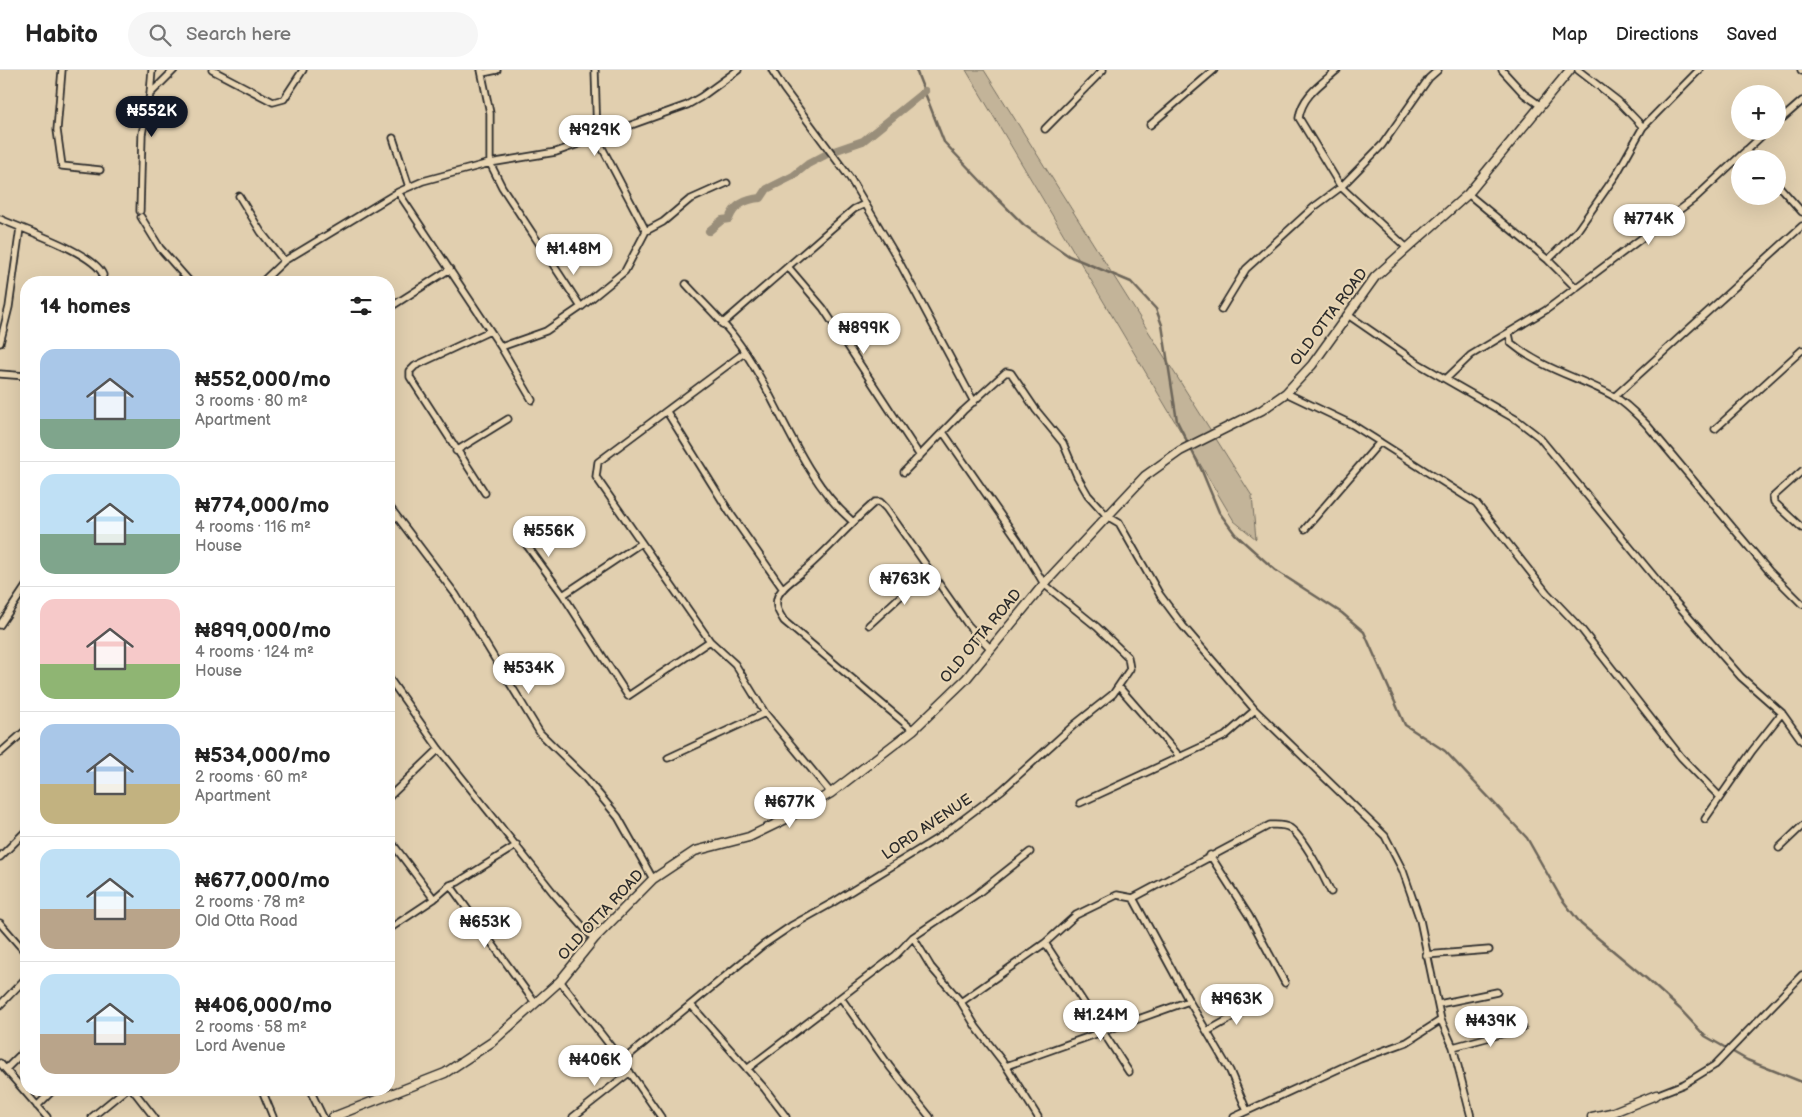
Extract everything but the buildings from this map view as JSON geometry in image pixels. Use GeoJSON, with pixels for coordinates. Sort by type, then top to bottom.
{"type":"FeatureCollection","features":[{"type":"Feature","properties":{"kind":"street"},"geometry":{"type":"LineString","coordinates":[[62,70],[57,130],[62,166],[100,170]]}},
{"type":"Feature","properties":{"kind":"street"},"geometry":{"type":"LineString","coordinates":[[152,70],[150,94],[142,134],[141,214],[160,248],[185,276]]}},
{"type":"Feature","properties":{"kind":"street"},"geometry":{"type":"LineString","coordinates":[[150,94],[174,70]]}},
{"type":"Feature","properties":{"kind":"street"},"geometry":{"type":"LineString","coordinates":[[212,70],[274,102],[284,99],[303,70]]}},
{"type":"Feature","properties":{"kind":"street"},"geometry":{"type":"LineString","coordinates":[[497,70],[482,72],[490,113],[490,163],[502,187],[581,306]]}},
{"type":"Feature","properties":{"kind":"street"},"geometry":{"type":"LineString","coordinates":[[595,70],[597,138],[646,231]]}},
{"type":"Feature","properties":{"kind":"street"},"geometry":{"type":"LineString","coordinates":[[268,276],[284,260],[409,187],[490,163],[556,152],[597,138],[687,104],[701,97],[738,70]]}},
{"type":"Feature","properties":{"kind":"street"},"geometry":{"type":"LineString","coordinates":[[772,70],[850,178],[866,204],[974,402]]}},
{"type":"Feature","properties":{"kind":"street"},"geometry":{"type":"LineString","coordinates":[[1045,129],[1103,70]]}},
{"type":"Feature","properties":{"kind":"street"},"geometry":{"type":"LineString","coordinates":[[1150,125],[1214,70]]}},
{"type":"Feature","properties":{"kind":"street"},"geometry":{"type":"LineString","coordinates":[[1337,70],[1306,98],[1300,106],[1299,118],[1341,188],[1407,248]]}},
{"type":"Feature","properties":{"kind":"street"},"geometry":{"type":"LineString","coordinates":[[1221,310],[1246,269],[1314,207],[1341,188],[1382,146],[1429,78],[1438,70]]}},
{"type":"Feature","properties":{"kind":"street"},"geometry":{"type":"LineString","coordinates":[[1502,70],[1524,94],[1541,106]]}},
{"type":"Feature","properties":{"kind":"street","name":"OLD OTTA ROAD"},"geometry":{"type":"LineString","coordinates":[[395,1089],[445,1073],[462,1064],[492,1042],[560,981],[594,939],[653,879],[695,851],[749,837],[831,793],[913,730],[966,679],[1044,584],[1145,476],[1170,457],[1262,410],[1286,393],[1312,365],[1375,277],[1468,194],[1570,70]]}},
{"type":"Feature","properties":{"kind":"street"},"geometry":{"type":"LineString","coordinates":[[1578,70],[1618,101],[1643,126]]}},
{"type":"Feature","properties":{"kind":"street"},"geometry":{"type":"LineString","coordinates":[[1548,260],[1578,231],[1616,175],[1643,126],[1699,70]]}},
{"type":"Feature","properties":{"kind":"street"},"geometry":{"type":"LineString","coordinates":[[1786,115],[1802,101]]}},
{"type":"Feature","properties":{"kind":"street"},"geometry":{"type":"LineString","coordinates":[[393,138],[409,187]]}},
{"type":"Feature","properties":{"kind":"street"},"geometry":{"type":"LineString","coordinates":[[1746,150],[1757,140]]}},
{"type":"Feature","properties":{"kind":"street"},"geometry":{"type":"LineString","coordinates":[[1447,378],[1471,356],[1509,334],[1576,288],[1694,200],[1731,164]]}},
{"type":"Feature","properties":{"kind":"street"},"geometry":{"type":"LineString","coordinates":[[501,347],[546,331],[581,306],[625,271],[646,231],[663,222],[689,200],[727,183]]}},
{"type":"Feature","properties":{"kind":"street"},"geometry":{"type":"LineString","coordinates":[[398,192],[501,347],[532,400]]}},
{"type":"Feature","properties":{"kind":"street"},"geometry":{"type":"LineString","coordinates":[[1468,194],[1548,260],[1576,288]]}},
{"type":"Feature","properties":{"kind":"street"},"geometry":{"type":"LineString","coordinates":[[1786,194],[1802,212]]}},
{"type":"Feature","properties":{"kind":"street"},"geometry":{"type":"LineString","coordinates":[[240,196],[261,232],[284,260]]}},
{"type":"Feature","properties":{"kind":"street"},"geometry":{"type":"LineString","coordinates":[[722,324],[789,268],[854,209],[866,204]]}},
{"type":"Feature","properties":{"kind":"street"},"geometry":{"type":"LineString","coordinates":[[0,219],[70,248],[98,266],[103,276]]}},
{"type":"Feature","properties":{"kind":"street"},"geometry":{"type":"LineString","coordinates":[[1614,397],[1802,226]]}},
{"type":"Feature","properties":{"kind":"street"},"geometry":{"type":"LineString","coordinates":[[0,342],[9,306],[20,228]]}},
{"type":"Feature","properties":{"kind":"street"},"geometry":{"type":"LineString","coordinates":[[789,268],[823,308],[864,375],[920,456]]}},
{"type":"Feature","properties":{"kind":"street"},"geometry":{"type":"LineString","coordinates":[[395,304],[450,269]]}},
{"type":"Feature","properties":{"kind":"street"},"geometry":{"type":"LineString","coordinates":[[686,284],[735,338],[771,398],[818,484],[828,498],[852,521]]}},
{"type":"Feature","properties":{"kind":"street"},"geometry":{"type":"LineString","coordinates":[[1348,315],[1419,364],[1447,378],[1518,420],[1539,437],[1671,598],[1741,677],[1782,712],[1802,741]]}},
{"type":"Feature","properties":{"kind":"street"},"geometry":{"type":"LineString","coordinates":[[485,493],[456,451],[410,377],[410,371],[416,366],[490,330]]}},
{"type":"Feature","properties":{"kind":"street"},"geometry":{"type":"LineString","coordinates":[[1509,334],[1511,343],[1550,369],[1614,397],[1627,405],[1647,425],[1769,571],[1802,604]]}},
{"type":"Feature","properties":{"kind":"street"},"geometry":{"type":"LineString","coordinates":[[1714,429],[1802,350]]}},
{"type":"Feature","properties":{"kind":"street"},"geometry":{"type":"LineString","coordinates":[[744,353],[598,462],[595,470],[596,477],[710,641],[736,664],[765,713],[831,793]]}},
{"type":"Feature","properties":{"kind":"street"},"geometry":{"type":"LineString","coordinates":[[904,472],[1006,372],[1010,373],[1036,410],[1063,443],[1077,476],[1088,495],[1107,516],[1119,523],[1160,594],[1183,626],[1255,710],[1385,836],[1403,871],[1420,920],[1426,955],[1442,1020],[1453,1047],[1471,1117]]}},
{"type":"Feature","properties":{"kind":"street"},"geometry":{"type":"LineString","coordinates":[[0,374],[20,376]]}},
{"type":"Feature","properties":{"kind":"street"},"geometry":{"type":"LineString","coordinates":[[1286,393],[1354,425],[1476,503],[1547,593],[1582,630],[1681,757],[1720,796]]}},
{"type":"Feature","properties":{"kind":"street"},"geometry":{"type":"LineString","coordinates":[[666,412],[730,513],[783,589]]}},
{"type":"Feature","properties":{"kind":"street"},"geometry":{"type":"LineString","coordinates":[[456,451],[508,419]]}},
{"type":"Feature","properties":{"kind":"street"},"geometry":{"type":"LineString","coordinates":[[943,432],[1018,540],[1044,584]]}},
{"type":"Feature","properties":{"kind":"street"},"geometry":{"type":"LineString","coordinates":[[1305,529],[1380,442]]}},
{"type":"Feature","properties":{"kind":"street"},"geometry":{"type":"LineString","coordinates":[[1802,471],[1773,497],[1774,502],[1802,528]]}},
{"type":"Feature","properties":{"kind":"street"},"geometry":{"type":"LineString","coordinates":[[913,730],[784,621],[777,609],[777,598],[783,589],[814,562],[852,521],[875,502],[880,502],[968,625],[990,648]]}},
{"type":"Feature","properties":{"kind":"street"},"geometry":{"type":"LineString","coordinates":[[396,516],[456,595],[540,732],[584,775],[618,817],[653,879]]}},
{"type":"Feature","properties":{"kind":"street"},"geometry":{"type":"LineString","coordinates":[[518,532],[563,596],[628,696],[710,641]]}},
{"type":"Feature","properties":{"kind":"street"},"geometry":{"type":"LineString","coordinates":[[563,596],[641,543]]}},
{"type":"Feature","properties":{"kind":"street"},"geometry":{"type":"LineString","coordinates":[[869,624],[928,571]]}},
{"type":"Feature","properties":{"kind":"street","name":"LORD AVENUE"},"geometry":{"type":"LineString","coordinates":[[622,1061],[692,1006],[734,968],[791,926],[941,836],[1002,790],[1074,725],[1102,705],[1119,687],[1130,670],[1128,656],[1097,627],[1044,584]]}},
{"type":"Feature","properties":{"kind":"street"},"geometry":{"type":"LineString","coordinates":[[0,625],[20,595]]}},
{"type":"Feature","properties":{"kind":"street"},"geometry":{"type":"LineString","coordinates":[[395,687],[439,749],[555,896],[594,939]]}},
{"type":"Feature","properties":{"kind":"street"},"geometry":{"type":"LineString","coordinates":[[1119,687],[1179,756]]}},
{"type":"Feature","properties":{"kind":"street"},"geometry":{"type":"LineString","coordinates":[[1080,803],[1225,736],[1255,710]]}},
{"type":"Feature","properties":{"kind":"street"},"geometry":{"type":"LineString","coordinates":[[1705,819],[1782,712]]}},
{"type":"Feature","properties":{"kind":"street"},"geometry":{"type":"LineString","coordinates":[[668,758],[765,713]]}},
{"type":"Feature","properties":{"kind":"street"},"geometry":{"type":"LineString","coordinates":[[0,753],[20,735]]}},
{"type":"Feature","properties":{"kind":"street"},"geometry":{"type":"LineString","coordinates":[[395,790],[439,749]]}},
{"type":"Feature","properties":{"kind":"street"},"geometry":{"type":"LineString","coordinates":[[1133,898],[1270,825],[1289,827],[1322,873],[1331,892]]}},
{"type":"Feature","properties":{"kind":"street"},"geometry":{"type":"LineString","coordinates":[[1779,848],[1802,826]]}},
{"type":"Feature","properties":{"kind":"street"},"geometry":{"type":"LineString","coordinates":[[0,857],[20,837]]}},
{"type":"Feature","properties":{"kind":"street"},"geometry":{"type":"LineString","coordinates":[[395,925],[434,899],[450,884],[458,882],[477,868],[516,846]]}},
{"type":"Feature","properties":{"kind":"street"},"geometry":{"type":"LineString","coordinates":[[395,847],[434,899]]}},
{"type":"Feature","properties":{"kind":"street"},"geometry":{"type":"LineString","coordinates":[[747,1069],[896,956],[913,937],[977,894],[1030,852]]}},
{"type":"Feature","properties":{"kind":"street"},"geometry":{"type":"LineString","coordinates":[[1210,856],[1249,916],[1285,983]]}},
{"type":"Feature","properties":{"kind":"street"},"geometry":{"type":"LineString","coordinates":[[450,884],[535,1003]]}},
{"type":"Feature","properties":{"kind":"street"},"geometry":{"type":"LineString","coordinates":[[961,1002],[1045,943],[1076,915],[1117,895],[1122,894],[1133,898],[1189,1001],[1208,1030],[1230,1071],[1247,1111]]}},
{"type":"Feature","properties":{"kind":"street"},"geometry":{"type":"LineString","coordinates":[[0,923],[20,946]]}},
{"type":"Feature","properties":{"kind":"street"},"geometry":{"type":"LineString","coordinates":[[913,937],[931,967],[961,1002],[976,1027],[1006,1066],[1038,1117]]}},
{"type":"Feature","properties":{"kind":"street"},"geometry":{"type":"LineString","coordinates":[[1045,943],[1129,1072]]}},
{"type":"Feature","properties":{"kind":"street"},"geometry":{"type":"LineString","coordinates":[[1426,955],[1489,950]]}},
{"type":"Feature","properties":{"kind":"street"},"geometry":{"type":"LineString","coordinates":[[1592,1117],[1611,1115],[1684,1084],[1715,1065],[1761,1020],[1802,975]]}},
{"type":"Feature","properties":{"kind":"street"},"geometry":{"type":"LineString","coordinates":[[560,981],[622,1061],[661,1117]]}},
{"type":"Feature","properties":{"kind":"street"},"geometry":{"type":"LineString","coordinates":[[0,1006],[20,984]]}},
{"type":"Feature","properties":{"kind":"street"},"geometry":{"type":"LineString","coordinates":[[1439,1004],[1497,992]]}},
{"type":"Feature","properties":{"kind":"street"},"geometry":{"type":"LineString","coordinates":[[841,998],[890,1067],[930,1117]]}},
{"type":"Feature","properties":{"kind":"street"},"geometry":{"type":"LineString","coordinates":[[1006,1066],[1189,1001]]}},
{"type":"Feature","properties":{"kind":"street"},"geometry":{"type":"LineString","coordinates":[[1208,1030],[1256,1004]]}},
{"type":"Feature","properties":{"kind":"street"},"geometry":{"type":"LineString","coordinates":[[692,1006],[765,1089],[786,1117]]}},
{"type":"Feature","properties":{"kind":"street"},"geometry":{"type":"LineString","coordinates":[[1234,1117],[1351,1063],[1407,1042],[1442,1020]]}},
{"type":"Feature","properties":{"kind":"street"},"geometry":{"type":"LineString","coordinates":[[1453,1047],[1523,1028]]}},
{"type":"Feature","properties":{"kind":"street"},"geometry":{"type":"LineString","coordinates":[[6,1069],[20,1055]]}},
{"type":"Feature","properties":{"kind":"street"},"geometry":{"type":"LineString","coordinates":[[0,1063],[20,1086]]}},
{"type":"Feature","properties":{"kind":"street"},"geometry":{"type":"LineString","coordinates":[[573,1117],[630,1072]]}},
{"type":"Feature","properties":{"kind":"street"},"geometry":{"type":"LineString","coordinates":[[28,1096],[47,1117]]}},
{"type":"Feature","properties":{"kind":"street"},"geometry":{"type":"LineString","coordinates":[[36,1106],[47,1096]]}},
{"type":"Feature","properties":{"kind":"street"},"geometry":{"type":"LineString","coordinates":[[92,1117],[118,1096]]}},
{"type":"Feature","properties":{"kind":"street"},"geometry":{"type":"LineString","coordinates":[[138,1096],[154,1117]]}},
{"type":"Feature","properties":{"kind":"street"},"geometry":{"type":"LineString","coordinates":[[264,1096],[273,1117]]}},
{"type":"Feature","properties":{"kind":"street"},"geometry":{"type":"LineString","coordinates":[[313,1096],[324,1117]]}},
{"type":"Feature","properties":{"kind":"street","name":"OLD OTTA ROAD"},"geometry":{"type":"LineString","coordinates":[[333,1117],[377,1096]]}},
{"type":"Feature","properties":{"kind":"shaded area"},"geometry":{"type":"Polygon","coordinates":[[[966,70],[984,70],[1252,496],[1256,539],[1234,521],[966,70]]]}},
{"type":"Feature","properties":{"kind":"waterway"},"geometry":{"type":"LineString","coordinates":[[916,70],[944,142],[1024,225],[1069,256],[1131,282],[1156,309],[1162,325],[1177,421],[1202,471],[1219,512],[1235,534],[1275,570],[1342,613],[1364,632],[1405,725],[1445,751],[1527,838],[1561,898],[1581,924],[1647,979],[1680,1009],[1705,1036],[1747,1060],[1802,1082]]}},
{"type":"Feature","properties":{"kind":"waterway"},"geometry":{"type":"LineString","coordinates":[[709,231],[722,220],[729,219],[737,206],[750,200],[761,198],[767,189],[793,176],[808,164],[831,152],[863,141],[925,91]]}}]}
